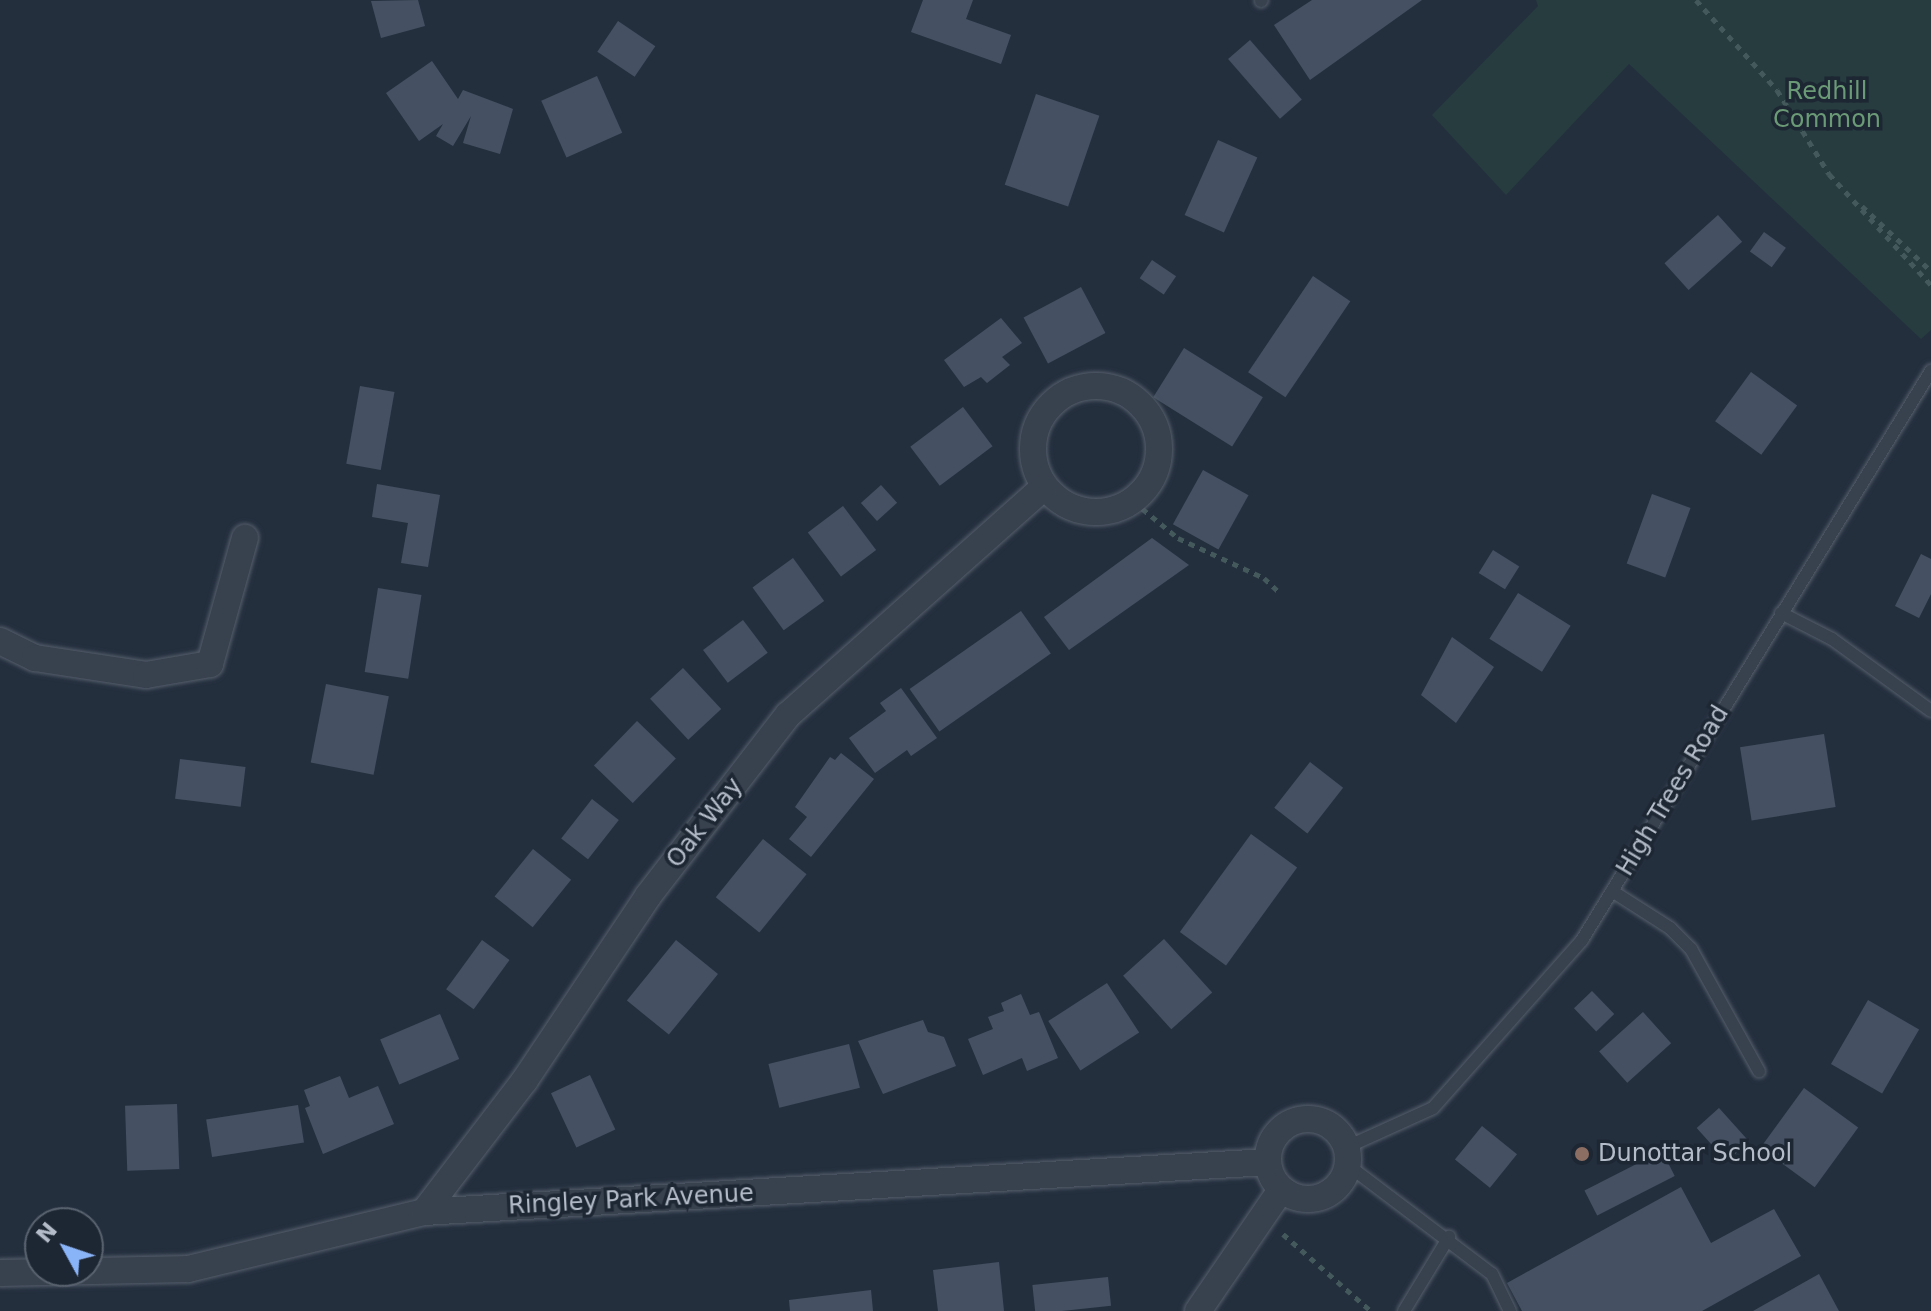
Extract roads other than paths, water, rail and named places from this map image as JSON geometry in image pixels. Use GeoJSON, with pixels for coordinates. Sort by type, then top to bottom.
{"type":"FeatureCollection","features":[{"type":"Feature","properties":{"kind":"street"},"geometry":{"type":"LineString","coordinates":[[1107,386],[1128,393],[1156,426],[1157,468],[1133,501],[1095,513],[1058,501],[1044,487],[1034,467],[1037,425],[1066,393],[1107,386]]}},
{"type":"Feature","properties":{"kind":"street","name":"Oak Way"},"geometry":{"type":"LineString","coordinates":[[424,1212],[525,1080],[648,896],[788,715],[1044,487]]}},
{"type":"Feature","properties":{"kind":"street"},"geometry":{"type":"LineString","coordinates":[[0,641],[35,658],[146,675],[210,664],[245,538]]}},
{"type":"Feature","properties":{"kind":"street"},"geometry":{"type":"LineString","coordinates":[[1297,1121],[1324,1122],[1338,1132],[1348,1157],[1339,1185],[1322,1198],[1300,1199],[1281,1190],[1268,1162],[1275,1136],[1297,1121]]}},
{"type":"Feature","properties":{"kind":"street","name":"Ringley Park Avenue"},"geometry":{"type":"LineString","coordinates":[[1,1278],[188,1269],[424,1212],[1268,1162]]}},
{"type":"Feature","properties":{"kind":"street"},"geometry":{"type":"LineString","coordinates":[[1198,1311],[1281,1190]]}},
{"type":"Feature","properties":{"kind":"lane","name":"High Trees Road"},"geometry":{"type":"LineString","coordinates":[[1348,1157],[1433,1108],[1582,940],[1931,371]]}},
{"type":"Feature","properties":{"kind":"lane"},"geometry":{"type":"LineString","coordinates":[[1781,613],[1832,639],[1931,711]]}},
{"type":"Feature","properties":{"kind":"lane"},"geometry":{"type":"LineString","coordinates":[[1612,891],[1670,928],[1691,949],[1759,1071]]}},
{"type":"Feature","properties":{"kind":"lane"},"geometry":{"type":"LineString","coordinates":[[1348,1157],[1492,1274],[1510,1311]]}},
{"type":"Feature","properties":{"kind":"lane"},"geometry":{"type":"LineString","coordinates":[[1404,1311],[1449,1237]]}},
{"type":"Feature","properties":{"kind":"place","name":"Dunottar School"},"geometry":{"type":"Point","coordinates":[1582,1154]}},
{"type":"Feature","properties":{"kind":"park label","name":"Redhill Common"},"geometry":{"type":"Point","coordinates":[1827,106]}}]}
